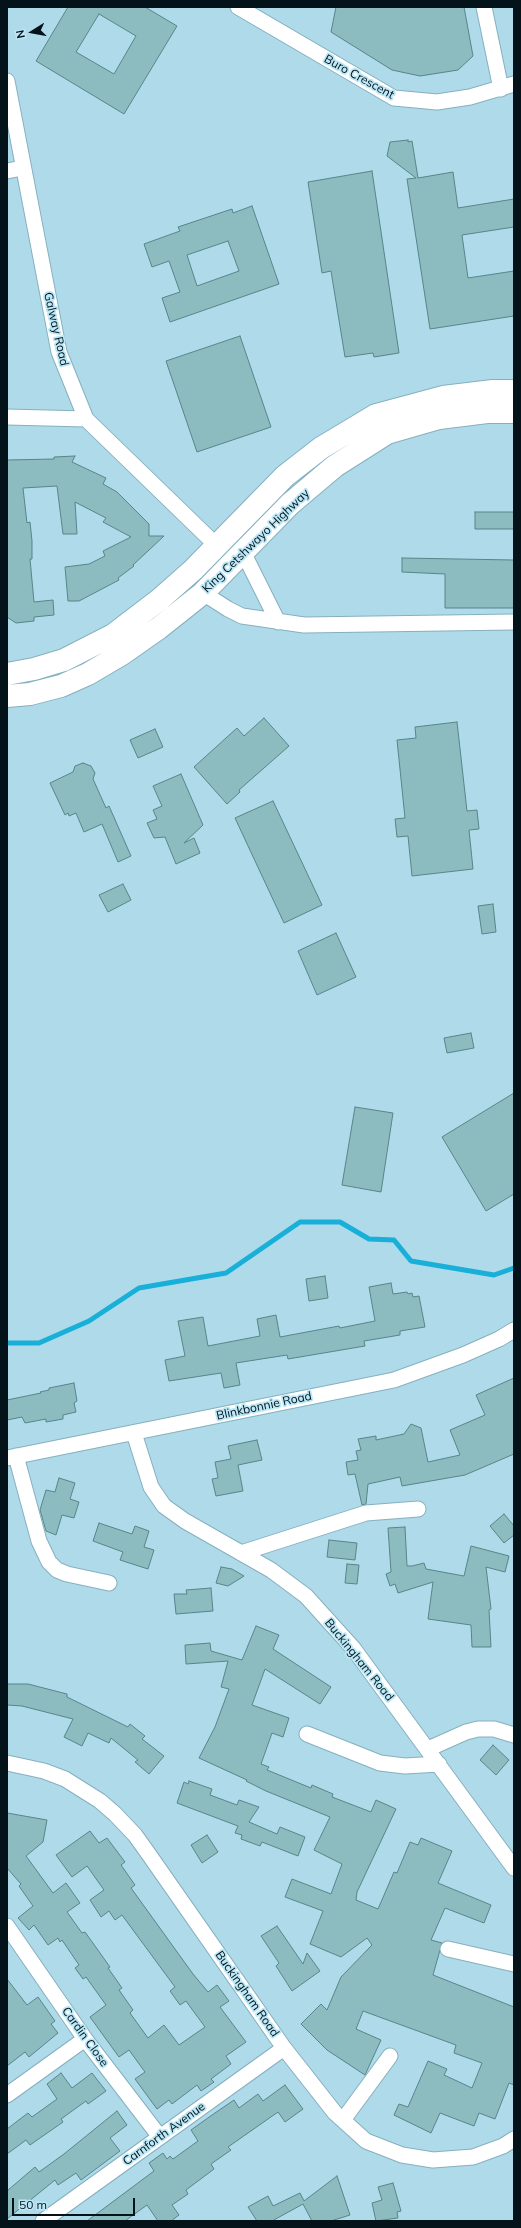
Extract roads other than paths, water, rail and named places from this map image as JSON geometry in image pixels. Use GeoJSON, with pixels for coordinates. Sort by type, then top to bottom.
{"type":"FeatureCollection","features":[{"type":"Feature","properties":{"kind":"main road","name":"King Cetshwayo Highway"},"geometry":{"type":"LineString","coordinates":[[7,674],[34,669],[64,660],[113,635],[159,600],[193,570],[285,476],[321,448],[376,415],[442,397],[493,391],[514,391]]}},
{"type":"Feature","properties":{"kind":"main road","name":"King Cetshwayo Highway"},"geometry":{"type":"LineString","coordinates":[[7,696],[30,694],[61,686],[88,674],[122,654],[159,628],[203,593],[290,504],[335,466],[387,433],[439,418],[487,412],[514,412]]}},
{"type":"Feature","properties":{"kind":"street","name":"Buro Crescent"},"geometry":{"type":"LineString","coordinates":[[238,7],[394,98],[437,102],[470,97],[507,87]]}},
{"type":"Feature","properties":{"kind":"street"},"geometry":{"type":"LineString","coordinates":[[484,7],[507,87]]}},
{"type":"Feature","properties":{"kind":"street","name":"Galway Road"},"geometry":{"type":"LineString","coordinates":[[7,81],[22,168],[59,352],[86,419],[216,545]]}},
{"type":"Feature","properties":{"kind":"street"},"geometry":{"type":"LineString","coordinates":[[7,171],[22,168]]}},
{"type":"Feature","properties":{"kind":"street"},"geometry":{"type":"LineString","coordinates":[[7,417],[86,419]]}},
{"type":"Feature","properties":{"kind":"street"},"geometry":{"type":"LineString","coordinates":[[243,552],[278,622]]}},
{"type":"Feature","properties":{"kind":"street"},"geometry":{"type":"LineString","coordinates":[[203,593],[242,616],[278,622],[321,625],[514,622]]}},
{"type":"Feature","properties":{"kind":"street","name":"Blinkbonnie Road"},"geometry":{"type":"LineString","coordinates":[[12,1457],[394,1380],[463,1355],[514,1330]]}},
{"type":"Feature","properties":{"kind":"street","name":"Buckingham Road"},"geometry":{"type":"LineString","coordinates":[[134,1433],[151,1487],[164,1506],[184,1522],[271,1570],[306,1596],[353,1648],[440,1764],[514,1868]]}},
{"type":"Feature","properties":{"kind":"street"},"geometry":{"type":"LineString","coordinates":[[12,1457],[39,1541],[49,1562],[57,1570],[67,1574],[109,1583]]}},
{"type":"Feature","properties":{"kind":"street"},"geometry":{"type":"LineString","coordinates":[[241,1553],[366,1513],[418,1509]]}},
{"type":"Feature","properties":{"kind":"street"},"geometry":{"type":"LineString","coordinates":[[428,1748],[466,1732],[478,1729],[494,1729],[514,1735]]}},
{"type":"Feature","properties":{"kind":"street"},"geometry":{"type":"LineString","coordinates":[[307,1734],[380,1763],[405,1766],[440,1764]]}},
{"type":"Feature","properties":{"kind":"street","name":"Buckingham Road"},"geometry":{"type":"LineString","coordinates":[[7,1763],[44,1771],[65,1779],[100,1801],[115,1814],[150,1856],[284,2048],[335,2113],[366,2140],[402,2155],[432,2160],[473,2157],[503,2146],[514,2139]]}},
{"type":"Feature","properties":{"kind":"street","name":"Cardin Close"},"geometry":{"type":"LineString","coordinates":[[9,1933],[85,2039],[160,2138]]}},
{"type":"Feature","properties":{"kind":"street"},"geometry":{"type":"LineString","coordinates":[[448,1949],[514,1964]]}},
{"type":"Feature","properties":{"kind":"street"},"geometry":{"type":"LineString","coordinates":[[7,2095],[85,2039]]}},
{"type":"Feature","properties":{"kind":"street","name":"Carnforth Avenue"},"geometry":{"type":"LineString","coordinates":[[43,2221],[284,2048]]}},
{"type":"Feature","properties":{"kind":"street"},"geometry":{"type":"LineString","coordinates":[[343,2120],[390,2056]]}},
{"type":"Feature","properties":{"kind":"waterway"},"geometry":{"type":"LineString","coordinates":[[7,1343],[39,1343],[89,1321],[139,1288],[226,1273],[300,1222],[340,1222],[369,1239],[394,1240],[411,1261],[494,1275],[514,1268]]}}]}
